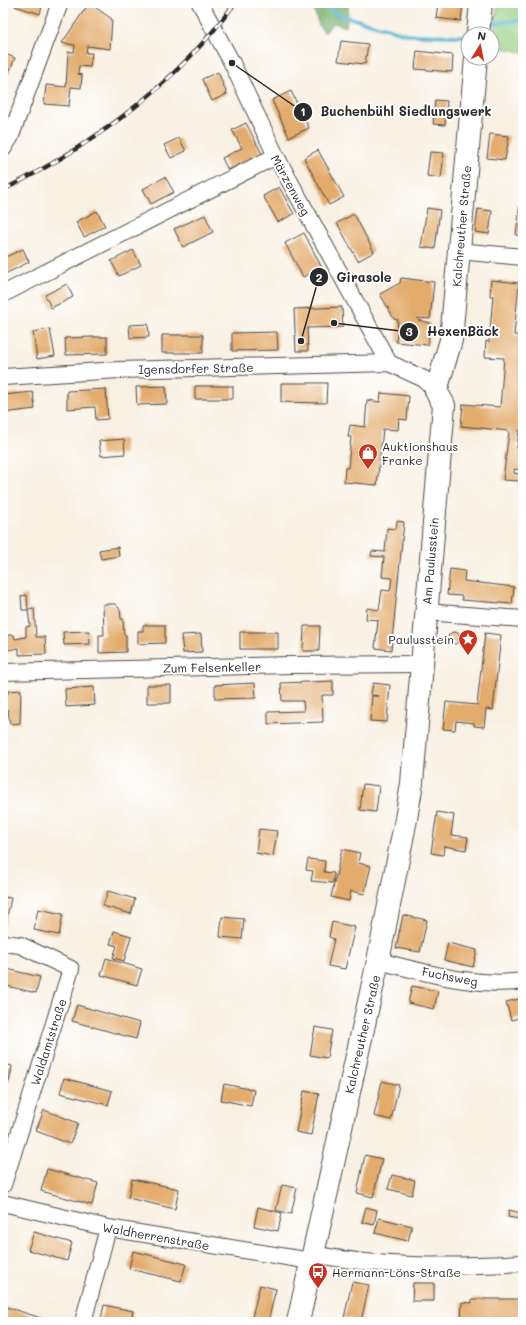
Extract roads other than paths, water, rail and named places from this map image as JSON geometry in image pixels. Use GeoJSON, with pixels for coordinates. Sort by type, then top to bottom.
{"type":"FeatureCollection","features":[{"type":"Feature","properties":{"kind":"street"},"geometry":{"type":"LineString","coordinates":[[3,149],[10,138],[60,3]]}},
{"type":"Feature","properties":{"kind":"street","name":"Märzenweg"},"geometry":{"type":"LineString","coordinates":[[200,3],[232,64],[276,156],[389,363]]}},
{"type":"Feature","properties":{"kind":"street"},"geometry":{"type":"LineString","coordinates":[[479,26],[482,3]]}},
{"type":"Feature","properties":{"kind":"street","name":"Kalchreuther Straße"},"geometry":{"type":"LineString","coordinates":[[436,391],[451,340],[475,66]]}},
{"type":"Feature","properties":{"kind":"street"},"geometry":{"type":"LineString","coordinates":[[3,294],[276,156]]}},
{"type":"Feature","properties":{"kind":"street"},"geometry":{"type":"LineString","coordinates":[[458,251],[523,257]]}},
{"type":"Feature","properties":{"kind":"street"},"geometry":{"type":"LineString","coordinates":[[389,363],[424,379],[436,391]]}},
{"type":"Feature","properties":{"kind":"street","name":"Igensdorfer Straße"},"geometry":{"type":"LineString","coordinates":[[3,377],[119,370],[389,363]]}},
{"type":"Feature","properties":{"kind":"street","name":"Am Paulusstein"},"geometry":{"type":"LineString","coordinates":[[415,744],[425,612],[444,405],[436,391]]}},
{"type":"Feature","properties":{"kind":"street","name":"Am Paulusstein"},"geometry":{"type":"LineString","coordinates":[[425,612],[523,619]]}},
{"type":"Feature","properties":{"kind":"street","name":"Zum Felsenkeller"},"geometry":{"type":"LineString","coordinates":[[3,672],[291,665],[421,664]]}},
{"type":"Feature","properties":{"kind":"street","name":"Kalchreuther Straße"},"geometry":{"type":"LineString","coordinates":[[298,1322],[378,960],[406,819],[415,744]]}},
{"type":"Feature","properties":{"kind":"street","name":"Waldamtstraße"},"geometry":{"type":"LineString","coordinates":[[3,943],[20,945],[71,969],[3,1185]]}},
{"type":"Feature","properties":{"kind":"street","name":"Fuchsweg"},"geometry":{"type":"LineString","coordinates":[[378,960],[465,981],[491,984],[523,982]]}},
{"type":"Feature","properties":{"kind":"street","name":"Waldherrenstraße"},"geometry":{"type":"LineString","coordinates":[[3,1203],[108,1228],[312,1258]]}},
{"type":"Feature","properties":{"kind":"street"},"geometry":{"type":"LineString","coordinates":[[83,1322],[108,1228]]}},
{"type":"Feature","properties":{"kind":"street"},"geometry":{"type":"LineString","coordinates":[[312,1258],[376,1263],[465,1266],[523,1263]]}},
{"type":"Feature","properties":{"kind":"waterway"},"geometry":{"type":"LineString","coordinates":[[318,3],[340,15],[410,35],[460,36]]}},
{"type":"Feature","properties":{"kind":"waterway"},"geometry":{"type":"LineString","coordinates":[[486,24],[523,20]]}},
{"type":"Feature","properties":{"kind":"railway"},"geometry":{"type":"LineString","coordinates":[[3,190],[69,153],[130,111],[159,87],[186,61],[235,3]]}},
{"type":"Feature","properties":{"kind":"place","name":"Buchenbühl Siedlungswerk"},"geometry":{"type":"Point","coordinates":[232,63]}},
{"type":"Feature","properties":{"kind":"place","name":"HexenBäck"},"geometry":{"type":"Point","coordinates":[334,323]}},
{"type":"Feature","properties":{"kind":"place","name":"Girasole"},"geometry":{"type":"Point","coordinates":[301,341]}},
{"type":"Feature","properties":{"kind":"place","name":"Auktionshaus Franke"},"geometry":{"type":"Point","coordinates":[368,470]}},
{"type":"Feature","properties":{"kind":"place","name":"Paulusstein"},"geometry":{"type":"Point","coordinates":[468,656]}},
{"type":"Feature","properties":{"kind":"place","name":"Hermann-Löns-Straße"},"geometry":{"type":"Point","coordinates":[318,1289]}}]}
